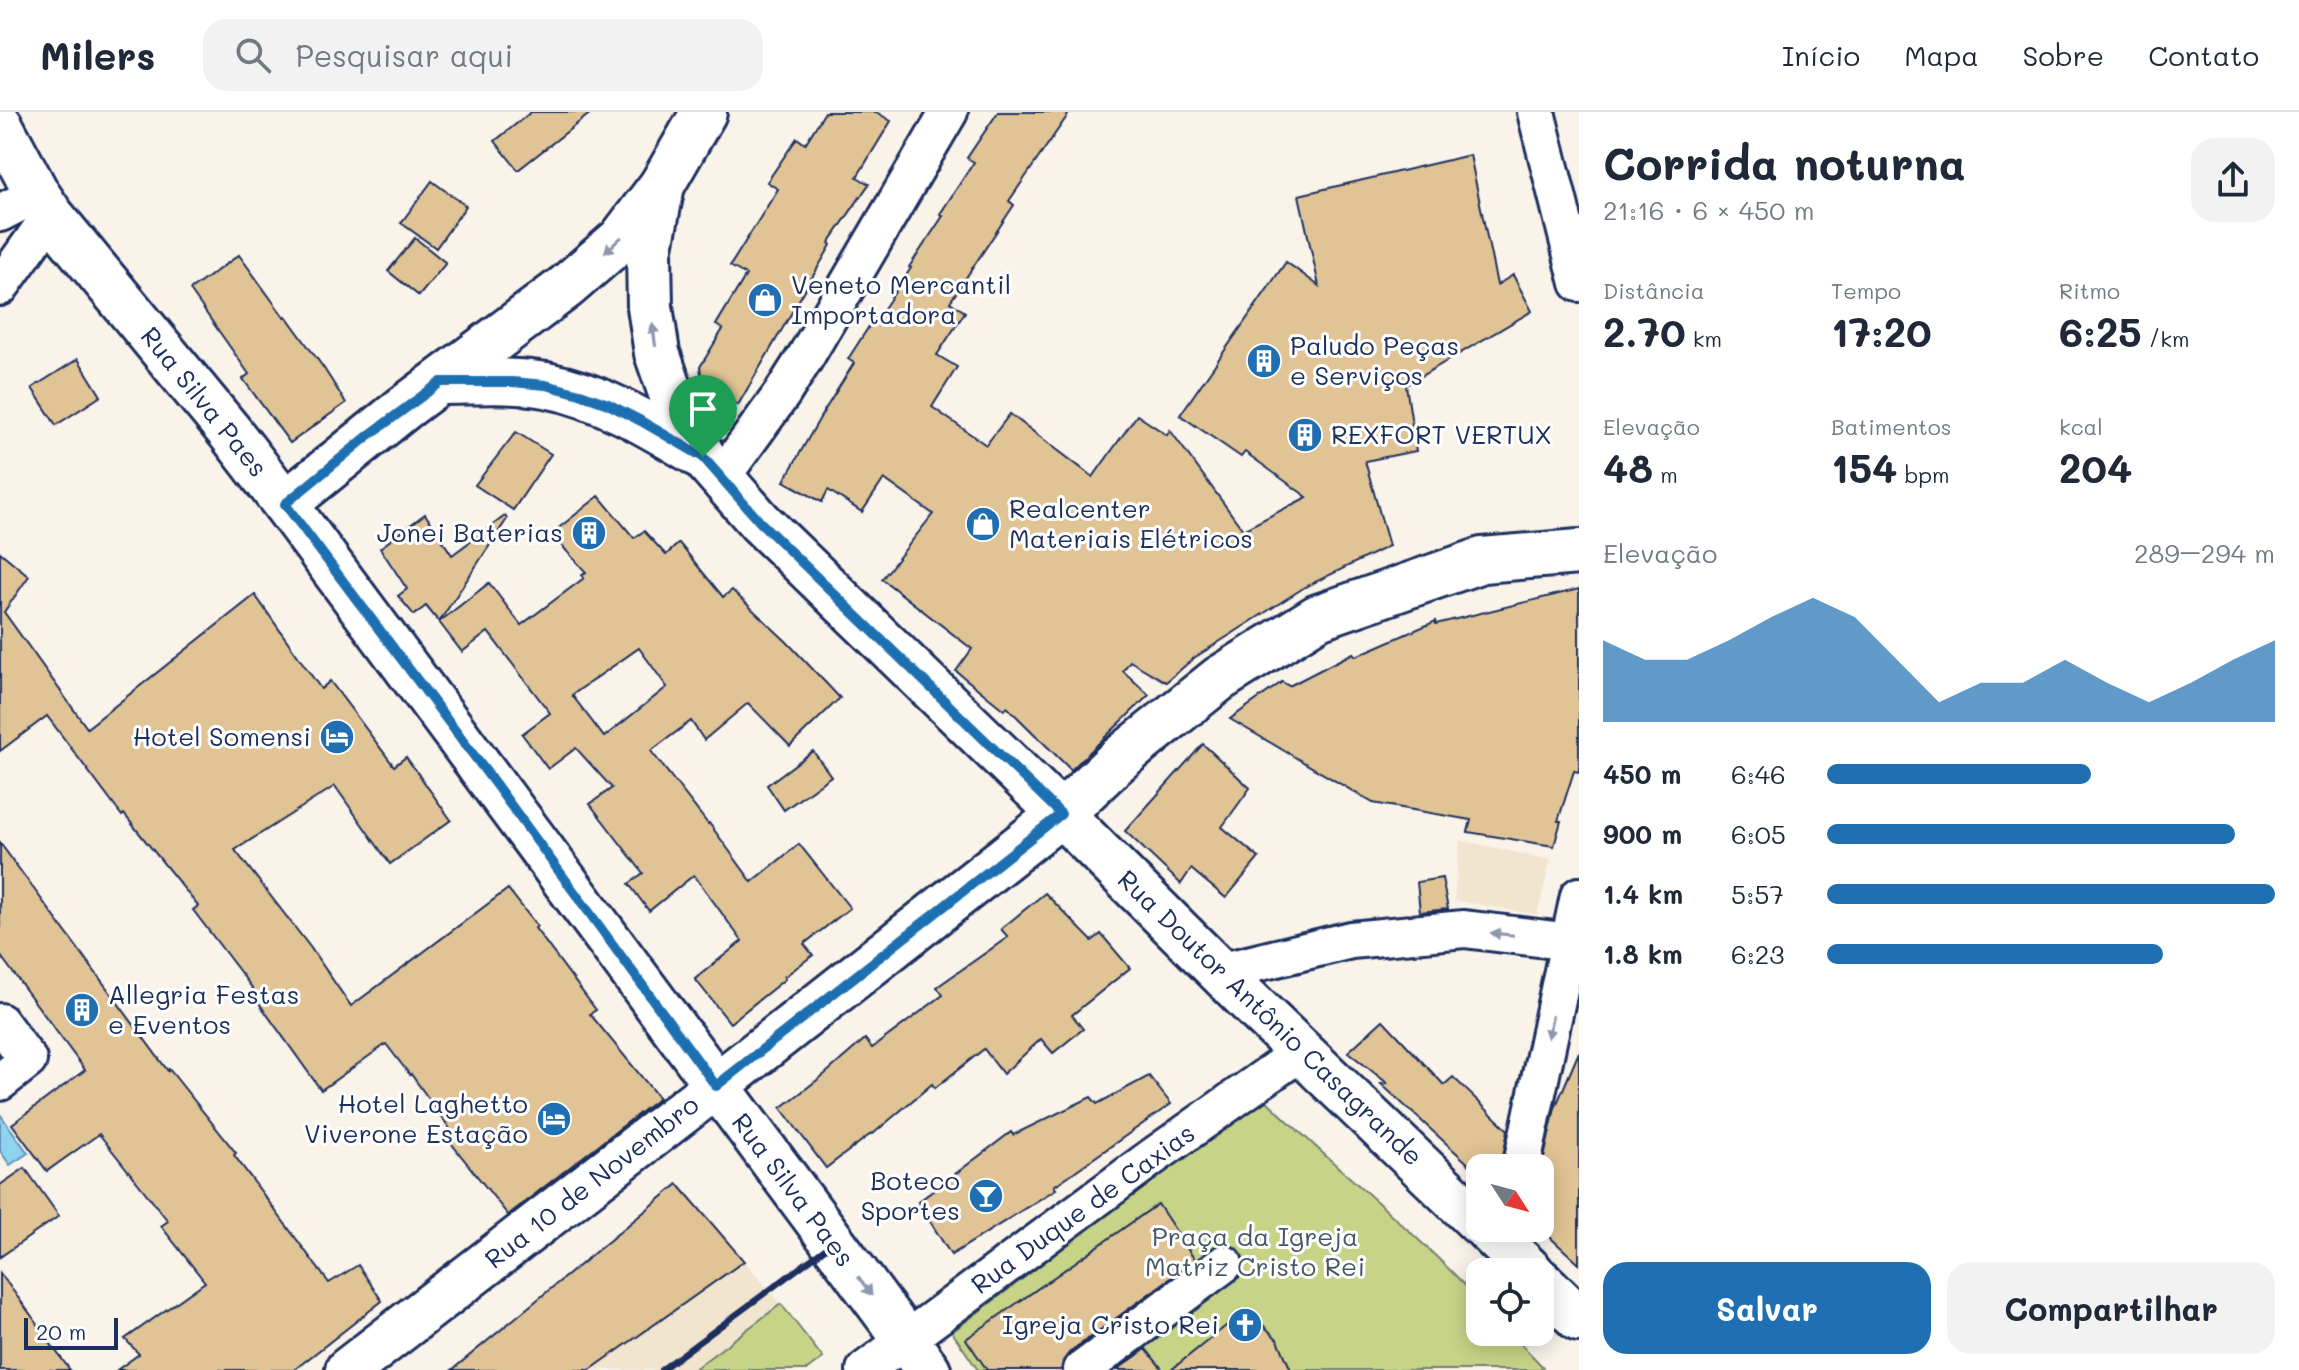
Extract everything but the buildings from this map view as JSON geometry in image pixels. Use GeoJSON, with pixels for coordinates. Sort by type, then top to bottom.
{"type":"FeatureCollection","features":[{"type":"Feature","properties":{"kind":"main road"},"geometry":{"type":"LineString","coordinates":[[285,504],[368,436],[567,286],[621,239],[662,185],[704,112]]}},
{"type":"Feature","properties":{"kind":"main road","name":"Rua Silva Paes"},"geometry":{"type":"LineString","coordinates":[[0,125],[30,207],[229,431],[496,785],[916,1355]]}},
{"type":"Feature","properties":{"kind":"main road"},"geometry":{"type":"LineString","coordinates":[[662,185],[649,252],[650,307],[657,353],[674,402],[712,467]]}},
{"type":"Feature","properties":{"kind":"main road"},"geometry":{"type":"LineString","coordinates":[[441,382],[512,382],[546,385],[580,394],[641,421],[712,467]]}},
{"type":"Feature","properties":{"kind":"main road","name":"Rua Doutor Antônio Casagrande"},"geometry":{"type":"LineString","coordinates":[[712,467],[760,522],[1219,972],[1466,1205]]}},
{"type":"Feature","properties":{"kind":"main road","name":"Rua 10 de Novembro"},"geometry":{"type":"LineString","coordinates":[[348,1370],[1061,814],[1118,760],[1219,679],[1318,617],[1482,560],[1579,552]]}},
{"type":"Feature","properties":{"kind":"main road"},"geometry":{"type":"LineString","coordinates":[[1554,1295],[1579,1319]]}},
{"type":"Feature","properties":{"kind":"street"},"geometry":{"type":"LineString","coordinates":[[712,467],[782,394],[949,112]]}},
{"type":"Feature","properties":{"kind":"street"},"geometry":{"type":"LineString","coordinates":[[1536,112],[1579,283]]}},
{"type":"Feature","properties":{"kind":"street"},"geometry":{"type":"LineString","coordinates":[[0,287],[30,207]]}},
{"type":"Feature","properties":{"kind":"street"},"geometry":{"type":"LineString","coordinates":[[1524,1154],[1575,942],[1579,896]]}},
{"type":"Feature","properties":{"kind":"street"},"geometry":{"type":"LineString","coordinates":[[1219,972],[1351,940],[1464,929],[1575,942]]}},
{"type":"Feature","properties":{"kind":"street"},"geometry":{"type":"LineString","coordinates":[[0,1022],[28,1060],[0,1082]]}},
{"type":"Feature","properties":{"kind":"street","name":"Rua Duque de Caxias"},"geometry":{"type":"LineString","coordinates":[[865,1370],[916,1355],[1151,1158],[1302,1051]]}},
{"type":"Feature","properties":{"kind":"street"},"geometry":{"type":"LineString","coordinates":[[1082,1370],[1224,1264]]}},
{"type":"Feature","properties":{"kind":"shaded area"},"geometry":{"type":"Polygon","coordinates":[[[1460,840],[1551,860],[1537,915],[1454,900],[1460,840]]]}},
{"type":"Feature","properties":{"kind":"shaded area"},"geometry":{"type":"Polygon","coordinates":[[[744,1261],[823,1358],[807,1370],[590,1370],[744,1261]]]}},
{"type":"Feature","properties":{"kind":"green space","name":"Praça da Igreja Matriz Cristo Rei"},"geometry":{"type":"Polygon","coordinates":[[[1265,1099],[1466,1287],[1466,1346],[1523,1346],[1543,1367],[1539,1370],[978,1370],[952,1332],[1265,1099]]]}},
{"type":"Feature","properties":{"kind":"green space"},"geometry":{"type":"Polygon","coordinates":[[[781,1304],[823,1358],[807,1370],[693,1370],[781,1304]]]}},
{"type":"Feature","properties":{"kind":"water"},"geometry":{"type":"Polygon","coordinates":[[[0,1114],[28,1153],[10,1165],[0,1151],[0,1114]]]}},
{"type":"Feature","properties":{"kind":"railway"},"geometry":{"type":"LineString","coordinates":[[661,1370],[833,1243]]}},
{"type":"Feature","properties":{"kind":"place","name":"Veneto Mercantil Importadora"},"geometry":{"type":"Point","coordinates":[765,300]}},
{"type":"Feature","properties":{"kind":"place","name":"Paludo Peças e Serviços"},"geometry":{"type":"Point","coordinates":[1264,361]}},
{"type":"Feature","properties":{"kind":"place","name":"REXFORT VERTUX"},"geometry":{"type":"Point","coordinates":[1305,435]}},
{"type":"Feature","properties":{"kind":"place","name":"Realcenter Materiais Elétricos"},"geometry":{"type":"Point","coordinates":[983,524]}},
{"type":"Feature","properties":{"kind":"place","name":"Jonei Baterias"},"geometry":{"type":"Point","coordinates":[589,533]}},
{"type":"Feature","properties":{"kind":"place","name":"Hotel Somensi"},"geometry":{"type":"Point","coordinates":[337,737]}},
{"type":"Feature","properties":{"kind":"place","name":"Allegria Festas e Eventos"},"geometry":{"type":"Point","coordinates":[82,1010]}},
{"type":"Feature","properties":{"kind":"place","name":"Hotel Laghetto Viverone Estação"},"geometry":{"type":"Point","coordinates":[554,1119]}},
{"type":"Feature","properties":{"kind":"place","name":"Boteco Sportes"},"geometry":{"type":"Point","coordinates":[986,1196]}},
{"type":"Feature","properties":{"kind":"place","name":"Igreja Cristo Rei"},"geometry":{"type":"Point","coordinates":[1245,1325]}},
{"type":"Feature","properties":{"kind":"route"},"geometry":{"type":"LineString","coordinates":[[441,382],[512,382],[546,385],[580,394],[608,404],[703,457],[760,522],[1061,814],[716,1086],[285,504],[368,436],[441,382]]}}]}
